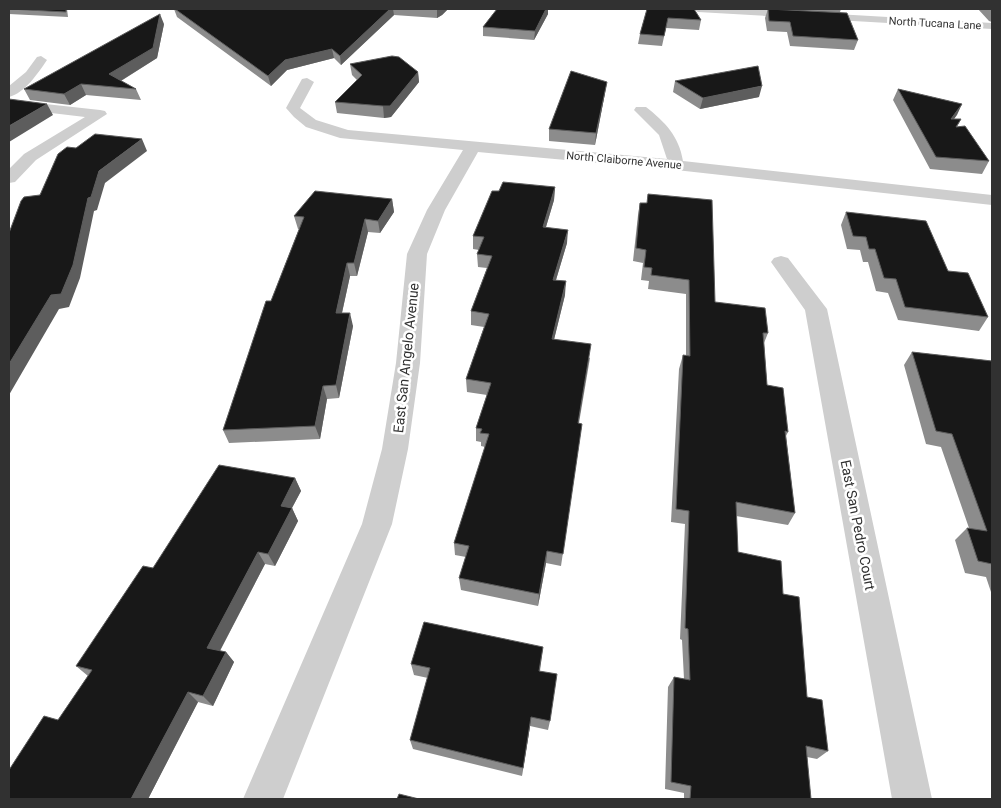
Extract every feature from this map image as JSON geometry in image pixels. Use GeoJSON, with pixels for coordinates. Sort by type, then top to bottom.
{"type":"FeatureCollection","features":[{"type":"Feature","properties":{"kind":"street","name":"North Tucana Lane"},"geometry":{"type":"LineString","coordinates":[[698,9],[992,26]]}},
{"type":"Feature","properties":{"kind":"street"},"geometry":{"type":"LineString","coordinates":[[9,93],[30,75],[41,60]]}},
{"type":"Feature","properties":{"kind":"street","name":"North Claiborne Avenue"},"geometry":{"type":"LineString","coordinates":[[307,82],[293,108],[301,118],[317,128],[348,135],[676,165],[992,200]]}},
{"type":"Feature","properties":{"kind":"street"},"geometry":{"type":"LineString","coordinates":[[9,104],[100,114],[30,157],[9,178]]}},
{"type":"Feature","properties":{"kind":"street"},"geometry":{"type":"LineString","coordinates":[[641,110],[665,130],[674,148],[676,165]]}},
{"type":"Feature","properties":{"kind":"street","name":"East San Angelo Avenue"},"geometry":{"type":"LineString","coordinates":[[263,799],[377,524],[398,430],[408,363],[418,254],[436,210],[473,146]]}},
{"type":"Feature","properties":{"kind":"street","name":"East San Pedro Court"},"geometry":{"type":"LineString","coordinates":[[781,262],[816,309],[912,799]]}},
{"type":"Feature","properties":{"kind":"building"},"geometry":{"type":"Polygon","coordinates":[[[9,9],[66,9],[66,12],[9,9]]]}},
{"type":"Feature","properties":{"kind":"building"},"geometry":{"type":"Polygon","coordinates":[[[175,9],[390,9],[340,56],[332,49],[285,60],[268,76],[175,9]]]}},
{"type":"Feature","properties":{"kind":"building"},"geometry":{"type":"Polygon","coordinates":[[[497,9],[546,9],[535,31],[483,27],[497,9]]]}},
{"type":"Feature","properties":{"kind":"building"},"geometry":{"type":"Polygon","coordinates":[[[647,9],[694,9],[701,20],[668,18],[664,36],[640,34],[647,9]]]}},
{"type":"Feature","properties":{"kind":"building"},"geometry":{"type":"Polygon","coordinates":[[[768,9],[847,13],[858,40],[793,36],[790,22],[769,21],[768,9]]]}},
{"type":"Feature","properties":{"kind":"building"},"geometry":{"type":"Polygon","coordinates":[[[160,14],[153,48],[109,74],[136,89],[81,84],[64,94],[24,89],[160,14]]]}},
{"type":"Feature","properties":{"kind":"building"},"geometry":{"type":"Polygon","coordinates":[[[392,56],[399,57],[418,72],[390,106],[335,102],[362,75],[350,64],[392,56]]]}},
{"type":"Feature","properties":{"kind":"building"},"geometry":{"type":"Polygon","coordinates":[[[758,66],[762,86],[703,98],[675,81],[758,66]]]}},
{"type":"Feature","properties":{"kind":"building"},"geometry":{"type":"Polygon","coordinates":[[[571,71],[607,82],[596,133],[549,129],[571,71]]]}},
{"type":"Feature","properties":{"kind":"building"},"geometry":{"type":"Polygon","coordinates":[[[898,89],[962,104],[951,119],[961,119],[956,127],[965,126],[989,161],[936,157],[898,89]]]}},
{"type":"Feature","properties":{"kind":"building"},"geometry":{"type":"Polygon","coordinates":[[[9,99],[47,104],[9,126],[9,99]]]}},
{"type":"Feature","properties":{"kind":"building"},"geometry":{"type":"Polygon","coordinates":[[[95,134],[142,139],[99,171],[91,197],[88,198],[73,265],[61,294],[51,295],[9,364],[9,233],[21,201],[24,197],[40,195],[58,154],[67,147],[76,148],[95,134]]]}},
{"type":"Feature","properties":{"kind":"building"},"geometry":{"type":"Polygon","coordinates":[[[503,182],[555,187],[543,227],[568,230],[553,280],[566,281],[552,339],[591,344],[578,423],[582,424],[563,554],[547,551],[539,594],[459,578],[469,546],[454,543],[489,434],[480,433],[482,429],[476,428],[491,383],[466,379],[489,314],[471,311],[492,256],[477,254],[484,237],[473,236],[492,191],[499,191],[503,182]]]}},
{"type":"Feature","properties":{"kind":"building"},"geometry":{"type":"Polygon","coordinates":[[[315,191],[392,199],[378,221],[365,219],[354,263],[347,263],[336,313],[350,313],[336,385],[323,386],[315,426],[223,430],[266,301],[271,301],[304,217],[294,216],[315,191]]]}},
{"type":"Feature","properties":{"kind":"building"},"geometry":{"type":"Polygon","coordinates":[[[648,194],[712,200],[715,302],[765,308],[768,333],[763,333],[767,385],[783,388],[788,432],[785,431],[795,513],[736,502],[738,552],[781,561],[783,594],[799,597],[807,697],[822,700],[828,751],[806,746],[811,799],[690,799],[691,786],[671,782],[674,677],[690,680],[688,629],[685,628],[689,511],[676,509],[683,355],[690,356],[689,280],[651,275],[652,268],[644,267],[646,250],[636,248],[640,203],[647,203],[648,194]]]}},
{"type":"Feature","properties":{"kind":"building"},"geometry":{"type":"Polygon","coordinates":[[[846,212],[926,221],[948,271],[968,273],[988,317],[905,307],[896,279],[884,278],[875,249],[869,249],[866,237],[853,236],[846,212]]]}},
{"type":"Feature","properties":{"kind":"building"},"geometry":{"type":"Polygon","coordinates":[[[912,352],[992,361],[992,564],[978,561],[967,528],[987,531],[952,434],[936,431],[912,352]]]}},
{"type":"Feature","properties":{"kind":"building"},"geometry":{"type":"Polygon","coordinates":[[[219,465],[295,478],[281,506],[292,508],[268,554],[258,552],[207,648],[226,652],[203,696],[188,692],[131,799],[9,799],[9,770],[44,716],[58,720],[92,670],[76,666],[143,566],[153,568],[219,465]]]}},
{"type":"Feature","properties":{"kind":"building"},"geometry":{"type":"Polygon","coordinates":[[[424,622],[543,647],[539,671],[557,674],[550,721],[531,717],[523,768],[410,740],[430,668],[411,664],[424,622]]]}},
{"type":"Feature","properties":{"kind":"building"},"geometry":{"type":"Polygon","coordinates":[[[399,794],[419,799],[397,799],[399,794]]]}}]}
